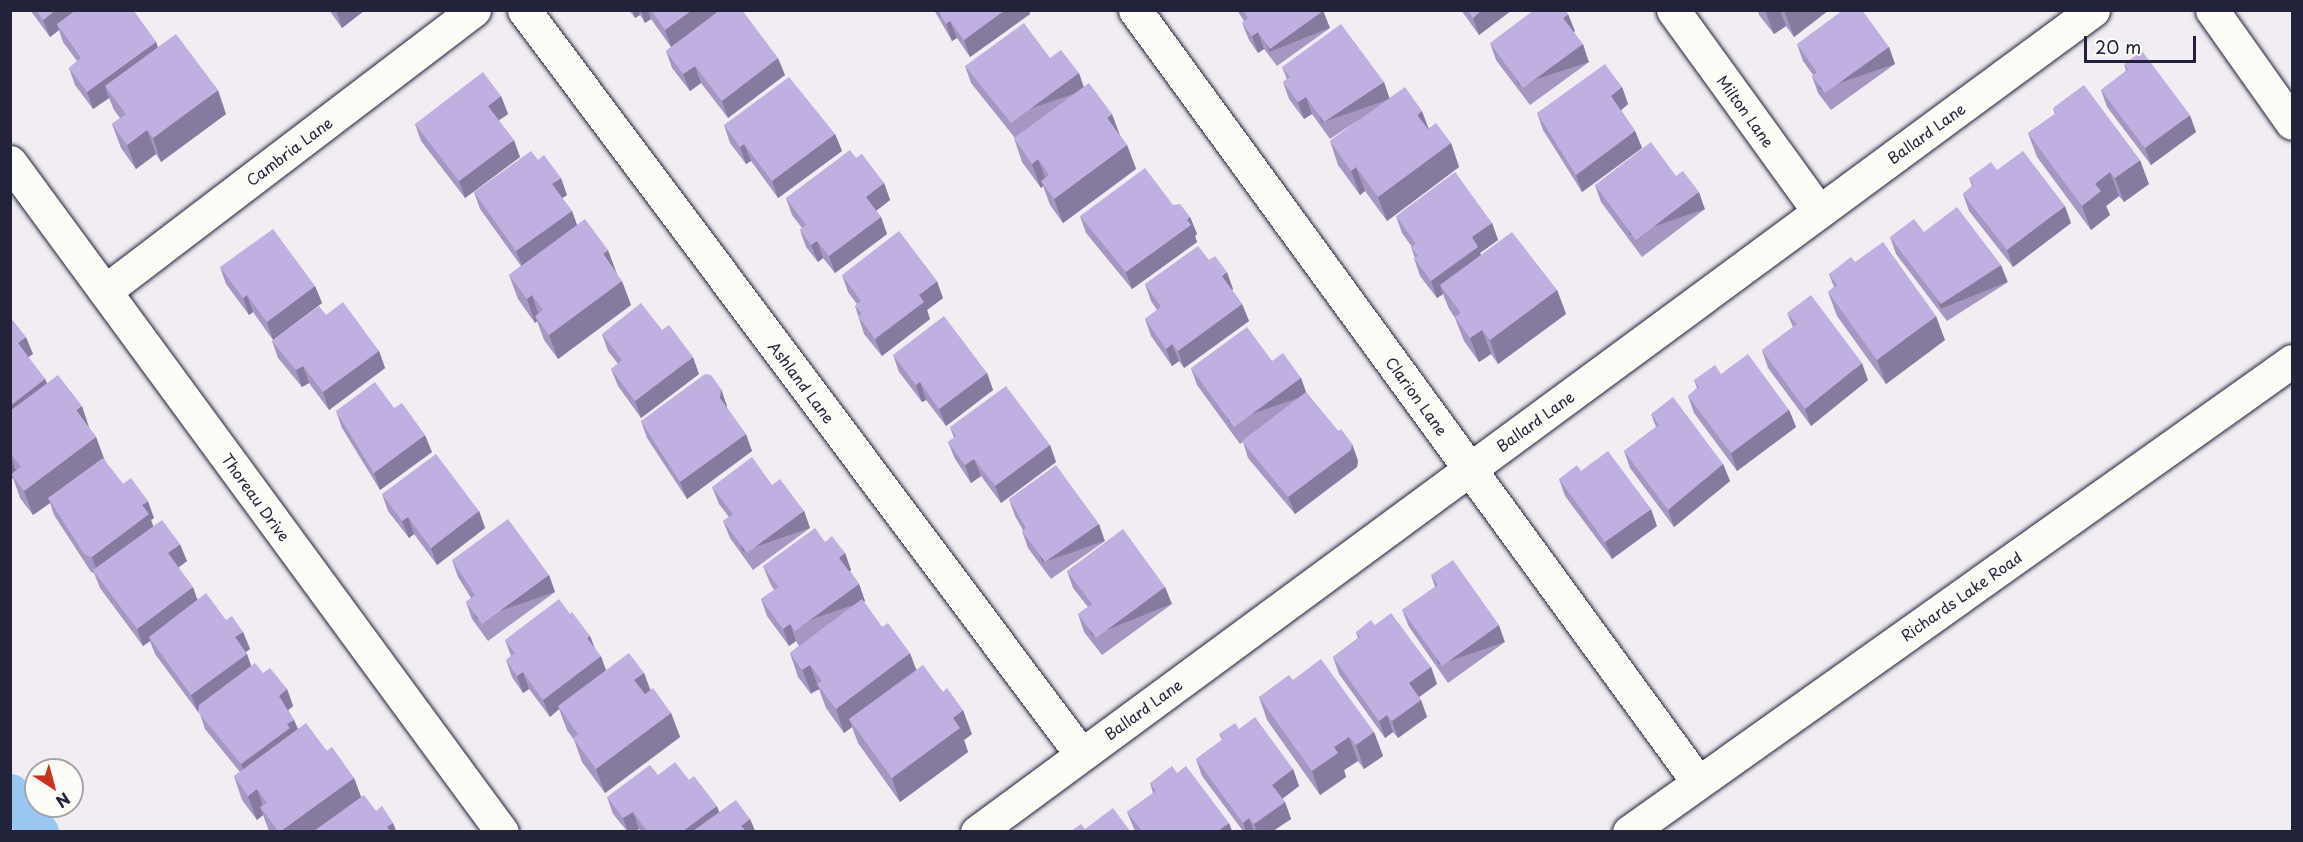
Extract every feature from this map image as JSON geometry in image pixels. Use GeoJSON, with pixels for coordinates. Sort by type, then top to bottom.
{"type":"FeatureCollection","features":[{"type":"Feature","properties":{"kind":"street","name":"Cambria Lane"},"geometry":{"type":"LineString","coordinates":[[105,291],[474,10]]}},
{"type":"Feature","properties":{"kind":"street","name":"Ashland Lane"},"geometry":{"type":"LineString","coordinates":[[524,10],[1081,754]]}},
{"type":"Feature","properties":{"kind":"street","name":"Clarion Lane"},"geometry":{"type":"LineString","coordinates":[[1135,10],[1698,782]]}},
{"type":"Feature","properties":{"kind":"street","name":"Milton Lane"},"geometry":{"type":"LineString","coordinates":[[1673,10],[1819,212]]}},
{"type":"Feature","properties":{"kind":"street","name":"Ballard Lane"},"geometry":{"type":"LineString","coordinates":[[977,831],[2093,10]]}},
{"type":"Feature","properties":{"kind":"street"},"geometry":{"type":"LineString","coordinates":[[2212,10],[2292,123]]}},
{"type":"Feature","properties":{"kind":"street","name":"Thoreau Drive"},"geometry":{"type":"LineString","coordinates":[[10,162],[502,831]]}},
{"type":"Feature","properties":{"kind":"street","name":"Richards Lake Road"},"geometry":{"type":"LineString","coordinates":[[1629,831],[2292,360]]}},
{"type":"Feature","properties":{"kind":"building"},"geometry":{"type":"Polygon","coordinates":[[[36,10],[56,10],[43,20],[36,10]]]}},
{"type":"Feature","properties":{"kind":"building"},"geometry":{"type":"Polygon","coordinates":[[[76,10],[133,10],[156,42],[87,92],[69,68],[81,58],[57,24],[76,10]]]}},
{"type":"Feature","properties":{"kind":"building"},"geometry":{"type":"Polygon","coordinates":[[[651,10],[692,10],[665,30],[651,10]]]}},
{"type":"Feature","properties":{"kind":"building"},"geometry":{"type":"Polygon","coordinates":[[[720,10],[742,10],[778,58],[722,101],[695,66],[683,74],[666,51],[720,10]]]}},
{"type":"Feature","properties":{"kind":"building"},"geometry":{"type":"Polygon","coordinates":[[[938,10],[1005,10],[964,40],[950,21],[946,24],[938,10]]]}},
{"type":"Feature","properties":{"kind":"building"},"geometry":{"type":"Polygon","coordinates":[[[1243,10],[1323,11],[1270,49],[1258,32],[1252,36],[1242,23],[1248,18],[1243,10]]]}},
{"type":"Feature","properties":{"kind":"building"},"geometry":{"type":"Polygon","coordinates":[[[1467,10],[1482,10],[1473,18],[1467,10]]]}},
{"type":"Feature","properties":{"kind":"building"},"geometry":{"type":"Polygon","coordinates":[[[1534,10],[1566,10],[1568,14],[1563,18],[1583,44],[1523,88],[1490,43],[1534,10]]]}},
{"type":"Feature","properties":{"kind":"building"},"geometry":{"type":"Polygon","coordinates":[[[1843,10],[1862,10],[1889,47],[1825,93],[1812,76],[1817,72],[1797,44],[1843,10]]]}},
{"type":"Feature","properties":{"kind":"building"},"geometry":{"type":"Polygon","coordinates":[[[1024,23],[1050,58],[1061,50],[1079,73],[1011,123],[965,66],[1024,23]]]}},
{"type":"Feature","properties":{"kind":"building"},"geometry":{"type":"Polygon","coordinates":[[[1341,24],[1384,82],[1324,122],[1306,97],[1298,102],[1283,82],[1290,77],[1282,67],[1341,24]]]}},
{"type":"Feature","properties":{"kind":"building"},"geometry":{"type":"Polygon","coordinates":[[[176,34],[218,90],[153,138],[147,130],[127,145],[112,124],[126,114],[105,86],[176,34]]]}},
{"type":"Feature","properties":{"kind":"building"},"geometry":{"type":"Polygon","coordinates":[[[2142,51],[2190,115],[2145,148],[2101,90],[2128,70],[2124,64],[2142,51]]]}},
{"type":"Feature","properties":{"kind":"building"},"geometry":{"type":"Polygon","coordinates":[[[1605,64],[1622,87],[1611,96],[1635,131],[1576,175],[1537,113],[1605,64]]]}},
{"type":"Feature","properties":{"kind":"building"},"geometry":{"type":"Polygon","coordinates":[[[483,72],[501,96],[488,106],[514,140],[459,181],[415,124],[483,72]]]}},
{"type":"Feature","properties":{"kind":"building"},"geometry":{"type":"Polygon","coordinates":[[[789,77],[835,134],[772,181],[744,144],[740,147],[724,125],[789,77]]]}},
{"type":"Feature","properties":{"kind":"building"},"geometry":{"type":"Polygon","coordinates":[[[1089,83],[1112,114],[1107,118],[1127,145],[1054,199],[1041,181],[1049,175],[1038,159],[1032,164],[1014,138],[1089,83]]]}},
{"type":"Feature","properties":{"kind":"building"},"geometry":{"type":"Polygon","coordinates":[[[2084,85],[2140,160],[2115,178],[2110,172],[2095,184],[2101,191],[2082,206],[2028,133],[2056,113],[2053,108],[2084,85]]]}},
{"type":"Feature","properties":{"kind":"building"},"geometry":{"type":"Polygon","coordinates":[[[1405,87],[1422,111],[1417,115],[1428,129],[1436,123],[1451,143],[1378,197],[1356,167],[1351,171],[1330,141],[1405,87]]]}},
{"type":"Feature","properties":{"kind":"building"},"geometry":{"type":"Polygon","coordinates":[[[1651,142],[1676,176],[1683,171],[1699,192],[1636,240],[1595,185],[1651,142]]]}},
{"type":"Feature","properties":{"kind":"building"},"geometry":{"type":"Polygon","coordinates":[[[850,150],[856,158],[862,154],[884,183],[866,197],[881,217],[829,256],[817,241],[811,245],[800,230],[806,225],[786,198],[850,150]]]}},
{"type":"Feature","properties":{"kind":"building"},"geometry":{"type":"Polygon","coordinates":[[[531,151],[538,160],[544,155],[561,178],[552,184],[572,211],[516,251],[474,192],[531,151]]]}},
{"type":"Feature","properties":{"kind":"building"},"geometry":{"type":"Polygon","coordinates":[[[2023,151],[2065,206],[2007,250],[1963,194],[1974,185],[1969,178],[1991,162],[1997,170],[2023,151]]]}},
{"type":"Feature","properties":{"kind":"building"},"geometry":{"type":"Polygon","coordinates":[[[1145,168],[1173,205],[1180,204],[1190,217],[1187,220],[1191,225],[1126,272],[1080,216],[1145,168]]]}},
{"type":"Feature","properties":{"kind":"building"},"geometry":{"type":"Polygon","coordinates":[[[1455,172],[1492,223],[1472,237],[1478,247],[1431,281],[1414,258],[1418,256],[1411,247],[1416,244],[1396,216],[1455,172]]]}},
{"type":"Feature","properties":{"kind":"building"},"geometry":{"type":"Polygon","coordinates":[[[1957,207],[2001,265],[1941,304],[1890,237],[1914,219],[1924,232],[1957,207]]]}},
{"type":"Feature","properties":{"kind":"building"},"geometry":{"type":"Polygon","coordinates":[[[585,219],[608,250],[603,254],[622,281],[549,335],[535,316],[543,310],[532,295],[527,299],[509,275],[585,219]]]}},
{"type":"Feature","properties":{"kind":"building"},"geometry":{"type":"Polygon","coordinates":[[[273,229],[315,286],[267,322],[247,295],[243,298],[220,267],[273,229]]]}},
{"type":"Feature","properties":{"kind":"building"},"geometry":{"type":"Polygon","coordinates":[[[899,231],[937,281],[919,295],[924,302],[875,339],[858,316],[862,314],[855,306],[861,301],[842,275],[899,231]]]}},
{"type":"Feature","properties":{"kind":"building"},"geometry":{"type":"Polygon","coordinates":[[[1512,232],[1557,290],[1490,340],[1482,330],[1470,338],[1455,317],[1461,313],[1440,285],[1512,232]]]}},
{"type":"Feature","properties":{"kind":"building"},"geometry":{"type":"Polygon","coordinates":[[[1883,242],[1936,316],[1877,360],[1828,292],[1837,285],[1829,274],[1851,257],[1855,262],[1883,242]]]}},
{"type":"Feature","properties":{"kind":"building"},"geometry":{"type":"Polygon","coordinates":[[[1198,246],[1209,260],[1215,256],[1227,272],[1222,276],[1242,304],[1178,351],[1172,344],[1166,349],[1145,319],[1161,307],[1145,284],[1198,246]]]}},
{"type":"Feature","properties":{"kind":"building"},"geometry":{"type":"Polygon","coordinates":[[[1811,295],[1862,363],[1805,409],[1762,350],[1797,324],[1787,313],[1811,295]]]}},
{"type":"Feature","properties":{"kind":"building"},"geometry":{"type":"Polygon","coordinates":[[[343,302],[379,351],[323,392],[303,366],[296,370],[272,341],[319,306],[326,315],[343,302]]]}},
{"type":"Feature","properties":{"kind":"building"},"geometry":{"type":"Polygon","coordinates":[[[641,303],[662,330],[669,325],[693,357],[635,401],[611,369],[622,360],[602,334],[641,303]]]}},
{"type":"Feature","properties":{"kind":"building"},"geometry":{"type":"Polygon","coordinates":[[[944,316],[987,373],[939,409],[920,382],[916,385],[893,355],[944,316]]]}},
{"type":"Feature","properties":{"kind":"building"},"geometry":{"type":"Polygon","coordinates":[[[10,317],[26,337],[18,343],[45,379],[10,406],[10,317]]]}},
{"type":"Feature","properties":{"kind":"building"},"geometry":{"type":"Polygon","coordinates":[[[1247,327],[1272,361],[1283,353],[1301,378],[1234,427],[1191,368],[1247,327]]]}},
{"type":"Feature","properties":{"kind":"building"},"geometry":{"type":"Polygon","coordinates":[[[1748,354],[1789,410],[1731,453],[1688,396],[1699,387],[1694,380],[1715,365],[1721,374],[1748,354]]]}},
{"type":"Feature","properties":{"kind":"building"},"geometry":{"type":"Polygon","coordinates":[[[705,374],[711,375],[721,389],[720,398],[746,434],[680,482],[641,421],[705,374]]]}},
{"type":"Feature","properties":{"kind":"building"},"geometry":{"type":"Polygon","coordinates":[[[58,375],[82,406],[76,410],[96,437],[24,491],[11,474],[21,467],[10,453],[10,411],[58,375]]]}},
{"type":"Feature","properties":{"kind":"building"},"geometry":{"type":"Polygon","coordinates":[[[375,382],[394,408],[402,403],[425,435],[374,473],[336,411],[375,382]]]}},
{"type":"Feature","properties":{"kind":"building"},"geometry":{"type":"Polygon","coordinates":[[[1006,386],[1050,445],[995,486],[974,459],[965,465],[948,442],[956,436],[950,427],[1006,386]]]}},
{"type":"Feature","properties":{"kind":"building"},"geometry":{"type":"Polygon","coordinates":[[[1306,392],[1338,431],[1341,429],[1352,444],[1351,450],[1288,497],[1242,441],[1306,392]]]}},
{"type":"Feature","properties":{"kind":"building"},"geometry":{"type":"Polygon","coordinates":[[[1673,397],[1723,464],[1668,510],[1624,451],[1659,425],[1651,414],[1673,397]]]}},
{"type":"Feature","properties":{"kind":"building"},"geometry":{"type":"Polygon","coordinates":[[[1608,451],[1651,509],[1605,542],[1559,479],[1577,465],[1581,471],[1608,451]]]}},
{"type":"Feature","properties":{"kind":"building"},"geometry":{"type":"Polygon","coordinates":[[[436,454],[479,511],[431,548],[408,517],[402,521],[382,494],[436,454]]]}},
{"type":"Feature","properties":{"kind":"building"},"geometry":{"type":"Polygon","coordinates":[[[752,457],[772,485],[780,479],[804,511],[747,553],[723,521],[733,514],[712,487],[752,457]]]}},
{"type":"Feature","properties":{"kind":"building"},"geometry":{"type":"Polygon","coordinates":[[[103,458],[123,484],[131,478],[148,501],[142,505],[149,514],[92,557],[85,555],[48,498],[103,458]]]}},
{"type":"Feature","properties":{"kind":"building"},"geometry":{"type":"Polygon","coordinates":[[[1056,465],[1099,524],[1045,562],[1022,531],[1026,528],[1009,499],[1056,465]]]}},
{"type":"Feature","properties":{"kind":"building"},"geometry":{"type":"Polygon","coordinates":[[[508,519],[549,575],[482,624],[466,602],[475,595],[452,560],[508,519]]]}},
{"type":"Feature","properties":{"kind":"building"},"geometry":{"type":"Polygon","coordinates":[[[162,520],[180,544],[168,553],[193,587],[137,629],[93,570],[162,520]]]}},
{"type":"Feature","properties":{"kind":"building"},"geometry":{"type":"Polygon","coordinates":[[[815,528],[825,542],[832,536],[845,553],[839,558],[859,584],[795,631],[790,624],[783,629],[761,599],[778,587],[763,566],[815,528]]]}},
{"type":"Feature","properties":{"kind":"building"},"geometry":{"type":"Polygon","coordinates":[[[1123,529],[1165,587],[1096,638],[1078,614],[1092,604],[1067,571],[1123,529]]]}},
{"type":"Feature","properties":{"kind":"building"},"geometry":{"type":"Polygon","coordinates":[[[1453,560],[1499,625],[1442,666],[1402,610],[1438,585],[1431,575],[1453,560]]]}},
{"type":"Feature","properties":{"kind":"building"},"geometry":{"type":"Polygon","coordinates":[[[206,593],[226,620],[232,616],[243,632],[235,637],[247,654],[191,695],[149,637],[206,593]]]}},
{"type":"Feature","properties":{"kind":"building"},"geometry":{"type":"Polygon","coordinates":[[[559,599],[590,636],[587,638],[601,656],[543,700],[523,672],[517,676],[506,660],[515,653],[505,640],[559,599]]]}},
{"type":"Feature","properties":{"kind":"building"},"geometry":{"type":"Polygon","coordinates":[[[862,599],[882,627],[888,623],[910,653],[836,709],[817,684],[822,681],[810,665],[802,670],[790,653],[862,599]]]}},
{"type":"Feature","properties":{"kind":"building"},"geometry":{"type":"Polygon","coordinates":[[[1391,613],[1431,667],[1409,683],[1421,700],[1392,721],[1387,715],[1379,721],[1333,657],[1360,637],[1356,632],[1371,620],[1375,625],[1391,613]]]}},
{"type":"Feature","properties":{"kind":"building"},"geometry":{"type":"Polygon","coordinates":[[[629,653],[644,673],[634,680],[645,694],[653,688],[671,713],[596,769],[573,738],[578,734],[558,706],[629,653]]]}},
{"type":"Feature","properties":{"kind":"building"},"geometry":{"type":"Polygon","coordinates":[[[1321,659],[1374,732],[1356,745],[1349,737],[1334,747],[1338,753],[1312,771],[1259,697],[1289,675],[1293,680],[1321,659]]]}},
{"type":"Feature","properties":{"kind":"building"},"geometry":{"type":"Polygon","coordinates":[[[255,663],[263,673],[270,668],[287,689],[279,696],[294,720],[287,724],[290,728],[241,764],[198,712],[199,705],[255,663]]]}},
{"type":"Feature","properties":{"kind":"building"},"geometry":{"type":"Polygon","coordinates":[[[923,665],[943,692],[947,688],[963,710],[953,718],[960,728],[892,778],[849,719],[923,665]]]}},
{"type":"Feature","properties":{"kind":"building"},"geometry":{"type":"Polygon","coordinates":[[[1255,717],[1293,769],[1272,785],[1285,802],[1254,824],[1249,818],[1243,823],[1196,759],[1223,739],[1219,734],[1235,723],[1239,729],[1255,717]]]}},
{"type":"Feature","properties":{"kind":"building"},"geometry":{"type":"Polygon","coordinates":[[[306,723],[327,751],[332,747],[354,778],[278,831],[260,807],[267,803],[257,789],[248,796],[234,776],[306,723]]]}},
{"type":"Feature","properties":{"kind":"building"},"geometry":{"type":"Polygon","coordinates":[[[675,762],[689,780],[694,776],[717,806],[683,831],[647,831],[633,812],[623,818],[607,797],[650,765],[658,775],[675,762]]]}},
{"type":"Feature","properties":{"kind":"building"},"geometry":{"type":"Polygon","coordinates":[[[1172,766],[1177,773],[1186,766],[1229,823],[1218,831],[1142,831],[1127,812],[1156,791],[1150,783],[1172,766]]]}},
{"type":"Feature","properties":{"kind":"building"},"geometry":{"type":"Polygon","coordinates":[[[364,795],[376,811],[382,806],[393,823],[387,827],[390,831],[314,831],[364,795]]]}},
{"type":"Feature","properties":{"kind":"building"},"geometry":{"type":"Polygon","coordinates":[[[736,800],[750,819],[741,826],[746,831],[693,831],[736,800]]]}},
{"type":"Feature","properties":{"kind":"building"},"geometry":{"type":"Polygon","coordinates":[[[1113,808],[1130,831],[1071,831],[1081,824],[1085,829],[1113,808]]]}},
{"type":"Feature","properties":{"kind":"waterway"},"geometry":{"type":"LineString","coordinates":[[10,793],[39,832]]}}]}
